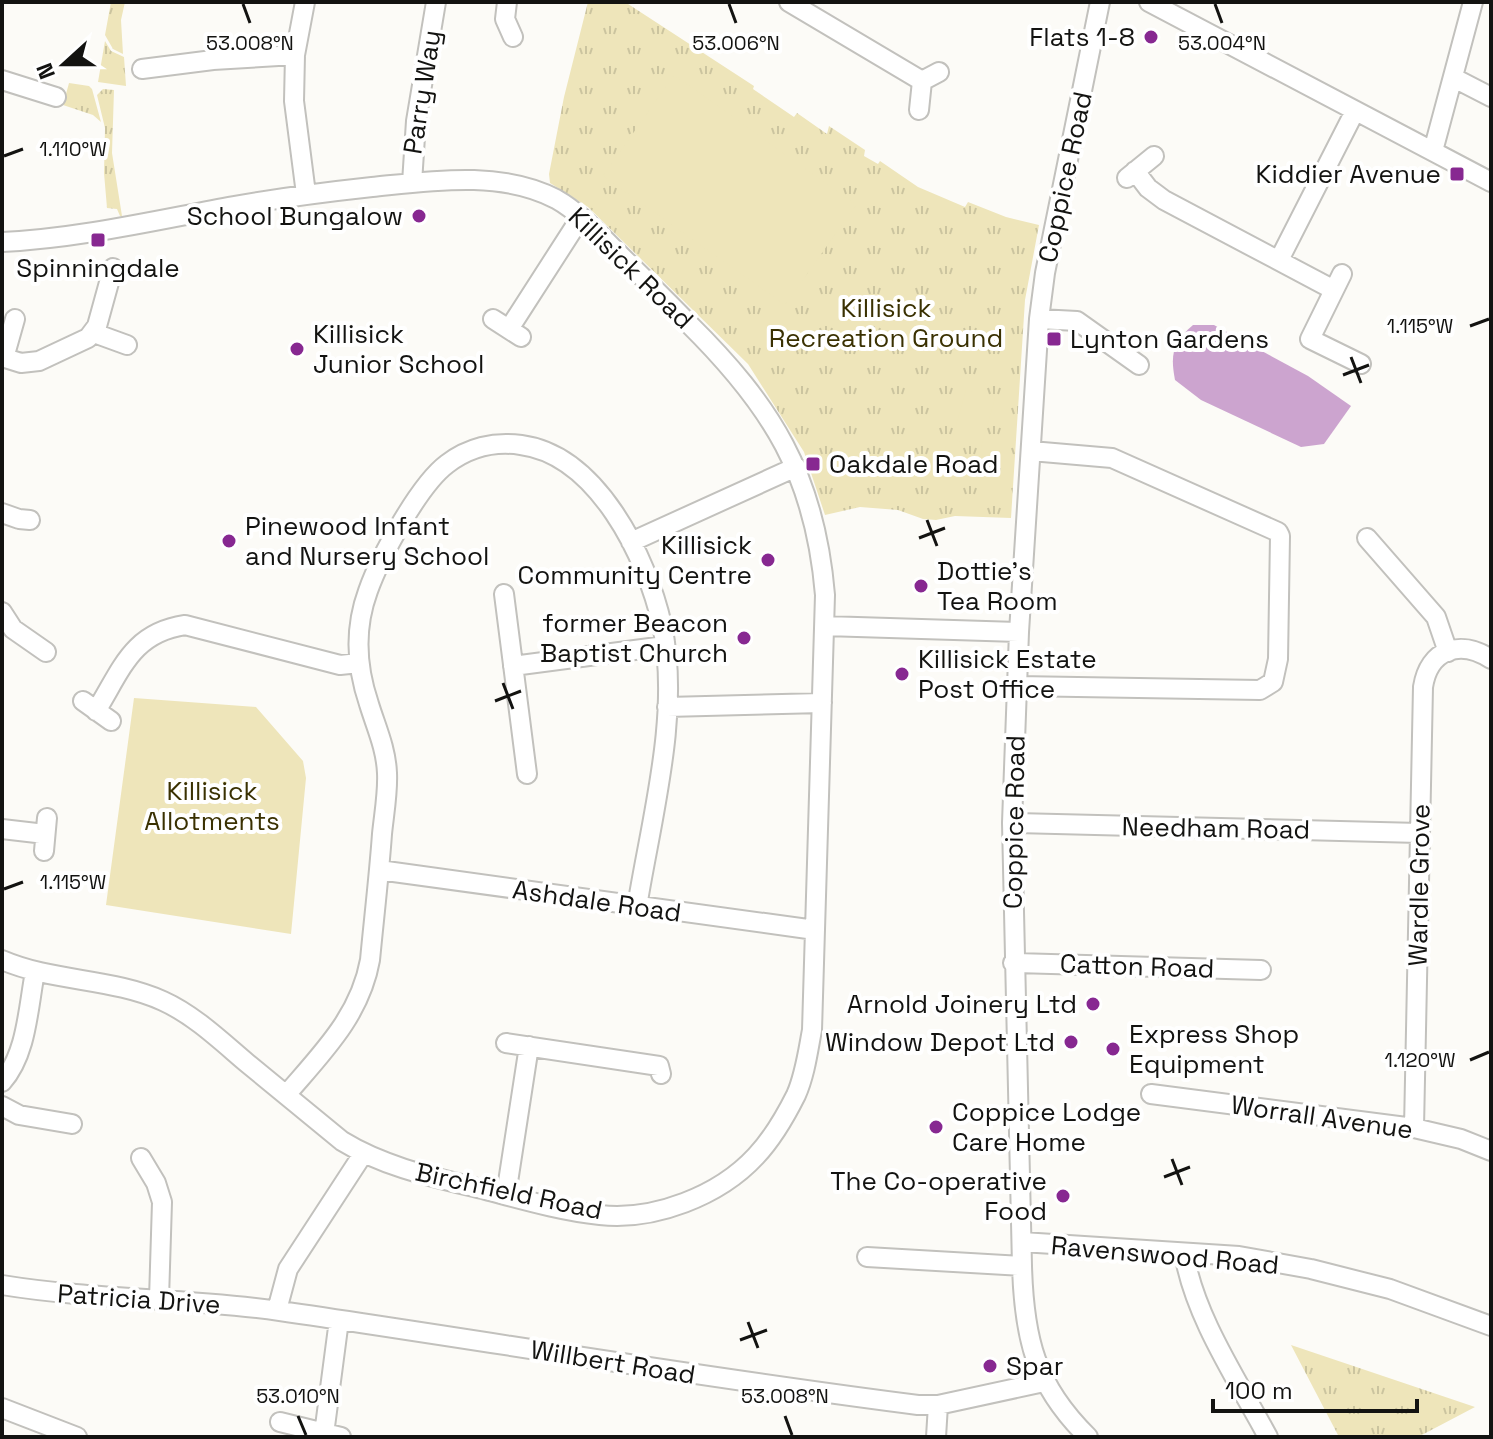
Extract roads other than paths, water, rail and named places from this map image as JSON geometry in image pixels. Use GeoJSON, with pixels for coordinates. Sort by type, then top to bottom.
{"type":"FeatureCollection","features":[{"type":"Feature","properties":{"kind":"street"},"geometry":{"type":"LineString","coordinates":[[305,2],[295,55],[295,114],[306,194]]}},
{"type":"Feature","properties":{"kind":"street","name":"Parry Way"},"geometry":{"type":"LineString","coordinates":[[412,183],[415,131],[436,2]]}},
{"type":"Feature","properties":{"kind":"street"},"geometry":{"type":"LineString","coordinates":[[507,2],[505,19],[513,37]]}},
{"type":"Feature","properties":{"kind":"street"},"geometry":{"type":"LineString","coordinates":[[789,2],[922,81]]}},
{"type":"Feature","properties":{"kind":"street","name":"Coppice Road"},"geometry":{"type":"LineString","coordinates":[[1088,1437],[1064,1413],[1044,1382],[1027,1333],[1022,1266],[1013,963],[1012,823],[1019,632],[1039,319],[1045,273],[1100,2]]}},
{"type":"Feature","properties":{"kind":"street"},"geometry":{"type":"LineString","coordinates":[[1149,2],[1491,182]]}},
{"type":"Feature","properties":{"kind":"street"},"geometry":{"type":"LineString","coordinates":[[1433,151],[1473,2]]}},
{"type":"Feature","properties":{"kind":"street"},"geometry":{"type":"LineString","coordinates":[[142,69],[213,60],[295,55]]}},
{"type":"Feature","properties":{"kind":"street"},"geometry":{"type":"LineString","coordinates":[[922,81],[939,72]]}},
{"type":"Feature","properties":{"kind":"street"},"geometry":{"type":"LineString","coordinates":[[1454,78],[1491,97]]}},
{"type":"Feature","properties":{"kind":"street"},"geometry":{"type":"LineString","coordinates":[[2,80],[56,97]]}},
{"type":"Feature","properties":{"kind":"street"},"geometry":{"type":"LineString","coordinates":[[919,110],[922,81]]}},
{"type":"Feature","properties":{"kind":"street"},"geometry":{"type":"LineString","coordinates":[[1279,260],[1355,111]]}},
{"type":"Feature","properties":{"kind":"street"},"geometry":{"type":"LineString","coordinates":[[1154,156],[1131,175],[1164,200],[1279,260],[1338,282],[1310,339],[1361,364]]}},
{"type":"Feature","properties":{"kind":"street","name":"Killisick Road"},"geometry":{"type":"LineString","coordinates":[[2,242],[108,231],[306,194],[412,183],[480,181],[514,186],[553,198],[581,217],[711,346],[745,383],[778,431],[796,467],[816,529],[823,568],[825,626]]}},
{"type":"Feature","properties":{"kind":"street"},"geometry":{"type":"LineString","coordinates":[[508,328],[581,217]]}},
{"type":"Feature","properties":{"kind":"street"},"geometry":{"type":"LineString","coordinates":[[15,319],[3,358],[21,363],[39,361],[94,333],[113,268]]}},
{"type":"Feature","properties":{"kind":"street"},"geometry":{"type":"LineString","coordinates":[[1039,319],[1077,321],[1139,365]]}},
{"type":"Feature","properties":{"kind":"street"},"geometry":{"type":"LineString","coordinates":[[94,333],[127,345]]}},
{"type":"Feature","properties":{"kind":"street"},"geometry":{"type":"LineString","coordinates":[[286,1095],[343,1028],[362,994],[370,960],[387,779],[386,760],[359,663],[357,637],[368,590],[435,473],[463,454],[487,445],[511,443],[546,451],[564,459],[594,488],[631,542],[655,601],[665,646],[667,707],[637,907]]}},
{"type":"Feature","properties":{"kind":"street"},"geometry":{"type":"LineString","coordinates":[[1017,686],[1260,690],[1273,682],[1278,659],[1278,532],[1112,458],[1031,451]]}},
{"type":"Feature","properties":{"kind":"street"},"geometry":{"type":"LineString","coordinates":[[631,542],[796,467]]}},
{"type":"Feature","properties":{"kind":"street"},"geometry":{"type":"LineString","coordinates":[[2,513],[30,520]]}},
{"type":"Feature","properties":{"kind":"street"},"geometry":{"type":"LineString","coordinates":[[1367,538],[1436,617],[1448,652],[1474,649],[1491,659]]}},
{"type":"Feature","properties":{"kind":"street"},"geometry":{"type":"LineString","coordinates":[[504,594],[527,774]]}},
{"type":"Feature","properties":{"kind":"street"},"geometry":{"type":"LineString","coordinates":[[2,612],[8,636],[46,652]]}},
{"type":"Feature","properties":{"kind":"street"},"geometry":{"type":"LineString","coordinates":[[96,711],[135,647],[156,632],[172,627],[185,625],[340,665],[359,663]]}},
{"type":"Feature","properties":{"kind":"street"},"geometry":{"type":"LineString","coordinates":[[825,626],[1019,632]]}},
{"type":"Feature","properties":{"kind":"street","name":"Birchfield Road"},"geometry":{"type":"LineString","coordinates":[[2,960],[35,972],[142,993],[164,1001],[199,1023],[342,1141],[363,1154],[410,1170],[506,1195],[602,1215],[644,1214],[682,1203],[703,1194],[755,1158],[775,1132],[797,1092],[805,1063],[812,1030],[825,626]]}},
{"type":"Feature","properties":{"kind":"street"},"geometry":{"type":"LineString","coordinates":[[513,666],[665,646]]}},
{"type":"Feature","properties":{"kind":"street","name":"Wardle Grove"},"geometry":{"type":"LineString","coordinates":[[1414,1128],[1423,687],[1427,670],[1434,660],[1448,652]]}},
{"type":"Feature","properties":{"kind":"street"},"geometry":{"type":"LineString","coordinates":[[667,707],[822,703]]}},
{"type":"Feature","properties":{"kind":"street","name":"Needham Road"},"geometry":{"type":"LineString","coordinates":[[1012,823],[1420,833]]}},
{"type":"Feature","properties":{"kind":"street"},"geometry":{"type":"LineString","coordinates":[[2,829],[45,834]]}},
{"type":"Feature","properties":{"kind":"street","name":"Ashdale Road"},"geometry":{"type":"LineString","coordinates":[[379,870],[815,930]]}},
{"type":"Feature","properties":{"kind":"street","name":"Catton Road"},"geometry":{"type":"LineString","coordinates":[[1013,963],[1261,970]]}},
{"type":"Feature","properties":{"kind":"street"},"geometry":{"type":"LineString","coordinates":[[2,1082],[20,1051],[35,972]]}},
{"type":"Feature","properties":{"kind":"street"},"geometry":{"type":"LineString","coordinates":[[506,1043],[659,1066],[661,1074]]}},
{"type":"Feature","properties":{"kind":"street"},"geometry":{"type":"LineString","coordinates":[[506,1195],[529,1046]]}},
{"type":"Feature","properties":{"kind":"street","name":"Worrall Avenue"},"geometry":{"type":"LineString","coordinates":[[1151,1094],[1414,1128],[1461,1139],[1491,1151]]}},
{"type":"Feature","properties":{"kind":"street"},"geometry":{"type":"LineString","coordinates":[[2,1106],[19,1115],[72,1124]]}},
{"type":"Feature","properties":{"kind":"street"},"geometry":{"type":"LineString","coordinates":[[277,1310],[288,1269],[363,1154]]}},
{"type":"Feature","properties":{"kind":"street"},"geometry":{"type":"LineString","coordinates":[[140,1158],[156,1183],[162,1202],[159,1299]]}},
{"type":"Feature","properties":{"kind":"street","name":"Ravenswood Road"},"geometry":{"type":"LineString","coordinates":[[1022,1242],[1239,1256],[1311,1269],[1390,1289],[1491,1326]]}},
{"type":"Feature","properties":{"kind":"street"},"geometry":{"type":"LineString","coordinates":[[1184,1253],[1193,1290],[1210,1328],[1268,1437]]}},
{"type":"Feature","properties":{"kind":"street"},"geometry":{"type":"LineString","coordinates":[[867,1257],[1022,1266]]}},
{"type":"Feature","properties":{"kind":"street","name":"Patricia Drive"},"geometry":{"type":"LineString","coordinates":[[2,1285],[94,1297],[159,1299],[277,1310]]}},
{"type":"Feature","properties":{"kind":"street","name":"Willbert Road"},"geometry":{"type":"LineString","coordinates":[[277,1310],[817,1393],[918,1405],[938,1405],[1044,1382]]}},
{"type":"Feature","properties":{"kind":"street"},"geometry":{"type":"LineString","coordinates":[[280,1422],[332,1435],[339,1320]]}},
{"type":"Feature","properties":{"kind":"street"},"geometry":{"type":"LineString","coordinates":[[936,1437],[938,1405]]}},
{"type":"Feature","properties":{"kind":"street"},"geometry":{"type":"LineString","coordinates":[[2,1408],[77,1437]]}},
{"type":"Feature","properties":{"kind":"place","name":"Flats 1-8"},"geometry":{"type":"Point","coordinates":[1151,37]}},
{"type":"Feature","properties":{"kind":"place","name":"Kiddier Avenue"},"geometry":{"type":"Point","coordinates":[1457,174]}},
{"type":"Feature","properties":{"kind":"place","name":"School Bungalow"},"geometry":{"type":"Point","coordinates":[419,216]}},
{"type":"Feature","properties":{"kind":"place","name":"Spinningdale"},"geometry":{"type":"Point","coordinates":[98,240]}},
{"type":"Feature","properties":{"kind":"place","name":"Lynton Gardens"},"geometry":{"type":"Point","coordinates":[1054,339]}},
{"type":"Feature","properties":{"kind":"place","name":"Killisick Junior School"},"geometry":{"type":"Point","coordinates":[297,349]}},
{"type":"Feature","properties":{"kind":"place","name":"Oakdale Road"},"geometry":{"type":"Point","coordinates":[813,464]}},
{"type":"Feature","properties":{"kind":"place","name":"Pinewood Infant and Nursery School"},"geometry":{"type":"Point","coordinates":[229,541]}},
{"type":"Feature","properties":{"kind":"place","name":"Killisick Community Centre"},"geometry":{"type":"Point","coordinates":[768,560]}},
{"type":"Feature","properties":{"kind":"place","name":"Dottie's Tea Room"},"geometry":{"type":"Point","coordinates":[921,586]}},
{"type":"Feature","properties":{"kind":"place","name":"former Beacon Baptist Church"},"geometry":{"type":"Point","coordinates":[744,638]}},
{"type":"Feature","properties":{"kind":"place","name":"Killisick Estate Post Office"},"geometry":{"type":"Point","coordinates":[902,674]}},
{"type":"Feature","properties":{"kind":"place","name":"Arnold Joinery Ltd"},"geometry":{"type":"Point","coordinates":[1093,1004]}},
{"type":"Feature","properties":{"kind":"place","name":"Window Depot Ltd"},"geometry":{"type":"Point","coordinates":[1071,1042]}},
{"type":"Feature","properties":{"kind":"place","name":"Express Shop Equipment"},"geometry":{"type":"Point","coordinates":[1113,1049]}},
{"type":"Feature","properties":{"kind":"place","name":"Coppice Lodge Care Home"},"geometry":{"type":"Point","coordinates":[936,1127]}},
{"type":"Feature","properties":{"kind":"place","name":"The Co-operative Food"},"geometry":{"type":"Point","coordinates":[1063,1196]}},
{"type":"Feature","properties":{"kind":"place","name":"Spar"},"geometry":{"type":"Point","coordinates":[990,1366]}},
{"type":"Feature","properties":{"kind":"park label","name":"Killisick Recreation Ground"},"geometry":{"type":"Point","coordinates":[886,323]}},
{"type":"Feature","properties":{"kind":"park label","name":"Killisick Allotments"},"geometry":{"type":"Point","coordinates":[212,806]}}]}
